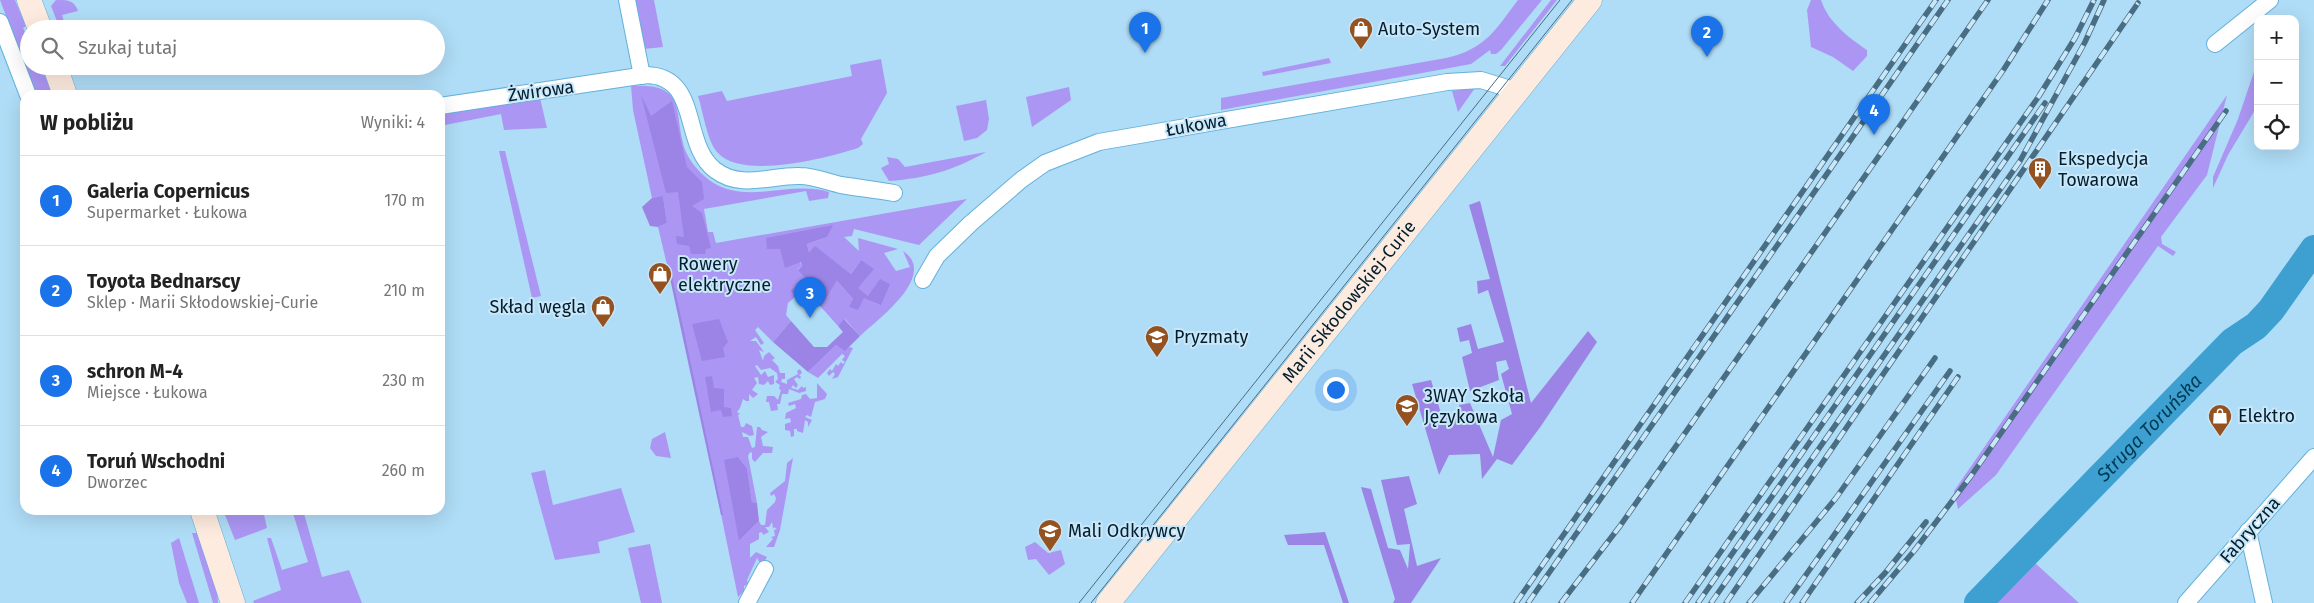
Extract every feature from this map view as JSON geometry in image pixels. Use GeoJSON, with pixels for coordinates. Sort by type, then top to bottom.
{"type":"FeatureCollection","features":[{"type":"Feature","properties":{"kind":"street"},"geometry":{"type":"LineString","coordinates":[[29,0],[37,20]]}},
{"type":"Feature","properties":{"kind":"street"},"geometry":{"type":"LineString","coordinates":[[626,0],[642,76],[655,76],[679,91],[687,105],[698,148],[704,159],[718,173],[744,181],[800,176],[894,193]]}},
{"type":"Feature","properties":{"kind":"street","name":"Marii Skłodowskiej-Curie"},"geometry":{"type":"LineString","coordinates":[[1108,603],[1590,0]]}},
{"type":"Feature","properties":{"kind":"street"},"geometry":{"type":"LineString","coordinates":[[2215,44],[2270,0]]}},
{"type":"Feature","properties":{"kind":"street"},"geometry":{"type":"LineString","coordinates":[[0,22],[20,74]]}},
{"type":"Feature","properties":{"kind":"street"},"geometry":{"type":"LineString","coordinates":[[20,75],[26,90]]}},
{"type":"Feature","properties":{"kind":"street"},"geometry":{"type":"LineString","coordinates":[[58,75],[64,90]]}},
{"type":"Feature","properties":{"kind":"street","name":"Żwirowa"},"geometry":{"type":"LineString","coordinates":[[445,105],[642,76]]}},
{"type":"Feature","properties":{"kind":"street","name":"Łukowa"},"geometry":{"type":"LineString","coordinates":[[923,280],[937,256],[971,223],[1021,180],[1045,163],[1099,142],[1447,82],[1481,80],[1517,91]]}},
{"type":"Feature","properties":{"kind":"street","name":"Fabryczna"},"geometry":{"type":"LineString","coordinates":[[2186,603],[2314,457]]}},
{"type":"Feature","properties":{"kind":"street"},"geometry":{"type":"LineString","coordinates":[[204,515],[232,603]]}},
{"type":"Feature","properties":{"kind":"street"},"geometry":{"type":"LineString","coordinates":[[2248,531],[2264,603]]}},
{"type":"Feature","properties":{"kind":"street"},"geometry":{"type":"LineString","coordinates":[[747,603],[764,569]]}},
{"type":"Feature","properties":{"kind":"shaded area"},"geometry":{"type":"Polygon","coordinates":[[[0,0],[15,0],[23,20],[20,20],[20,53],[0,0]]]}},
{"type":"Feature","properties":{"kind":"shaded area"},"geometry":{"type":"Polygon","coordinates":[[[56,0],[67,1],[75,5],[78,11],[62,15],[63,20],[56,20],[51,6],[56,0]]]}},
{"type":"Feature","properties":{"kind":"shaded area"},"geometry":{"type":"Polygon","coordinates":[[[634,0],[654,0],[663,47],[644,49],[634,0]]]}},
{"type":"Feature","properties":{"kind":"shaded area"},"geometry":{"type":"Polygon","coordinates":[[[1518,0],[1542,0],[1501,50],[1496,54],[1491,54],[1490,50],[1471,64],[1221,110],[1221,98],[1460,54],[1480,44],[1488,37],[1518,0]]]}},
{"type":"Feature","properties":{"kind":"shaded area"},"geometry":{"type":"Polygon","coordinates":[[[1551,0],[1557,0],[1505,66],[1500,66],[1551,0]]]}},
{"type":"Feature","properties":{"kind":"shaded area"},"geometry":{"type":"Polygon","coordinates":[[[1811,0],[1821,0],[1834,22],[1846,35],[1867,50],[1867,56],[1853,71],[1833,57],[1811,47],[1807,10],[1811,0]]]}},
{"type":"Feature","properties":{"kind":"shaded area"},"geometry":{"type":"Polygon","coordinates":[[[1329,58],[1331,63],[1263,76],[1262,72],[1329,58]]]}},
{"type":"Feature","properties":{"kind":"shaded area"},"geometry":{"type":"Polygon","coordinates":[[[881,59],[887,93],[861,139],[863,144],[858,148],[806,161],[765,166],[746,165],[730,161],[714,148],[708,134],[698,96],[722,91],[727,101],[852,76],[850,65],[881,59]]]}},
{"type":"Feature","properties":{"kind":"shaded area"},"geometry":{"type":"Polygon","coordinates":[[[2254,72],[2254,112],[2228,155],[2213,188],[2213,177],[2238,119],[2254,72]]]}},
{"type":"Feature","properties":{"kind":"shaded area"},"geometry":{"type":"Polygon","coordinates":[[[28,75],[45,75],[51,90],[34,90],[28,75]]]}},
{"type":"Feature","properties":{"kind":"shaded area"},"geometry":{"type":"Polygon","coordinates":[[[631,86],[650,86],[663,90],[671,96],[676,105],[687,154],[698,170],[712,182],[726,189],[740,192],[814,189],[829,192],[828,198],[809,201],[806,191],[704,209],[708,232],[713,232],[716,243],[967,199],[919,245],[854,229],[852,236],[844,237],[859,251],[858,238],[898,249],[884,253],[896,271],[910,267],[903,251],[912,261],[914,272],[910,284],[891,308],[860,336],[845,319],[838,326],[821,307],[837,281],[853,299],[868,296],[857,288],[861,260],[851,274],[815,247],[809,252],[807,244],[827,237],[780,248],[800,262],[802,266],[798,269],[809,282],[790,290],[795,297],[788,303],[786,315],[791,321],[773,342],[758,327],[755,330],[764,343],[761,345],[756,337],[750,341],[756,341],[764,352],[759,350],[763,361],[764,356],[769,352],[775,358],[772,360],[778,366],[780,373],[785,373],[785,379],[782,379],[781,382],[787,384],[787,380],[798,374],[797,371],[800,369],[802,373],[799,375],[800,379],[797,377],[794,379],[798,385],[796,388],[793,385],[791,388],[798,390],[802,386],[803,388],[806,387],[806,391],[799,393],[789,389],[788,394],[782,394],[780,404],[777,404],[778,410],[771,411],[769,402],[766,402],[767,396],[774,396],[778,400],[781,390],[779,389],[780,385],[775,382],[778,379],[777,373],[770,368],[761,370],[757,365],[755,366],[761,375],[765,371],[768,377],[774,375],[774,384],[770,385],[768,381],[764,385],[759,384],[758,377],[754,378],[757,383],[752,390],[758,394],[753,398],[749,394],[749,401],[743,399],[737,412],[740,414],[738,415],[741,427],[744,427],[746,423],[752,426],[754,435],[750,436],[742,432],[743,437],[748,437],[752,448],[755,447],[757,427],[768,432],[761,437],[763,446],[773,447],[772,453],[763,453],[755,462],[752,459],[752,453],[750,452],[748,456],[757,503],[752,502],[747,468],[738,457],[739,541],[759,521],[761,525],[765,525],[767,510],[775,502],[776,498],[774,494],[771,496],[770,493],[785,481],[787,463],[793,458],[780,530],[774,547],[766,547],[773,539],[771,537],[775,536],[774,530],[777,529],[774,527],[773,529],[772,522],[769,527],[765,527],[769,532],[763,535],[762,532],[759,533],[759,539],[750,544],[750,558],[756,552],[767,557],[762,566],[757,558],[747,580],[748,584],[744,586],[744,591],[738,597],[671,270],[668,269],[658,227],[667,223],[663,197],[652,198],[633,110],[631,86]]]}},
{"type":"Feature","properties":{"kind":"shaded area"},"geometry":{"type":"Polygon","coordinates":[[[1069,87],[1071,100],[1032,127],[1026,97],[1069,87]]]}},
{"type":"Feature","properties":{"kind":"shaded area"},"geometry":{"type":"Polygon","coordinates":[[[1475,88],[1458,112],[1452,91],[1475,88]]]}},
{"type":"Feature","properties":{"kind":"shaded area"},"geometry":{"type":"Polygon","coordinates":[[[641,95],[651,116],[672,101],[687,167],[702,182],[704,199],[692,206],[702,213],[711,248],[706,249],[705,254],[691,254],[689,246],[677,244],[676,236],[684,237],[678,192],[666,193],[641,95]]]}},
{"type":"Feature","properties":{"kind":"shaded area"},"geometry":{"type":"Polygon","coordinates":[[[2227,95],[2207,175],[2161,237],[2162,244],[2176,252],[2173,256],[2158,246],[1996,475],[1958,509],[1954,491],[2227,95]]]}},
{"type":"Feature","properties":{"kind":"shaded area"},"geometry":{"type":"Polygon","coordinates":[[[540,98],[547,128],[504,130],[501,114],[445,125],[445,112],[540,98]]]}},
{"type":"Feature","properties":{"kind":"shaded area"},"geometry":{"type":"Polygon","coordinates":[[[986,100],[989,119],[987,130],[977,138],[964,141],[956,106],[986,100]]]}},
{"type":"Feature","properties":{"kind":"shaded area"},"geometry":{"type":"Polygon","coordinates":[[[499,151],[505,151],[541,296],[532,298],[499,151]]]}},
{"type":"Feature","properties":{"kind":"shaded area"},"geometry":{"type":"Polygon","coordinates":[[[986,152],[950,169],[915,178],[889,181],[881,168],[889,164],[887,157],[898,159],[905,167],[986,152]]]}},
{"type":"Feature","properties":{"kind":"shaded area"},"geometry":{"type":"Polygon","coordinates":[[[663,196],[667,223],[658,227],[650,226],[642,207],[652,198],[663,196]]]}},
{"type":"Feature","properties":{"kind":"shaded area"},"geometry":{"type":"Polygon","coordinates":[[[1480,201],[1531,403],[1588,331],[1597,342],[1541,426],[1512,465],[1497,459],[1482,479],[1480,454],[1449,455],[1439,475],[1412,384],[1431,380],[1442,417],[1461,412],[1459,405],[1470,403],[1493,457],[1501,420],[1512,414],[1501,374],[1509,369],[1506,360],[1496,362],[1499,380],[1470,391],[1462,357],[1472,353],[1469,340],[1460,342],[1457,328],[1471,324],[1478,349],[1504,342],[1488,290],[1478,294],[1477,281],[1490,279],[1469,205],[1480,201]]]}},
{"type":"Feature","properties":{"kind":"shaded area"},"geometry":{"type":"Polygon","coordinates":[[[833,225],[827,237],[807,244],[809,252],[815,246],[851,274],[861,260],[874,269],[858,288],[868,296],[880,279],[890,284],[881,305],[864,298],[858,310],[849,307],[853,299],[837,281],[821,307],[805,289],[795,297],[790,290],[808,281],[798,270],[802,266],[801,262],[785,268],[780,249],[767,249],[766,238],[833,225]]]}},
{"type":"Feature","properties":{"kind":"shaded area"},"geometry":{"type":"Polygon","coordinates":[[[2314,235],[2314,258],[2260,328],[2204,388],[1996,603],[1964,603],[2089,469],[2217,344],[2233,332],[2247,325],[2287,275],[2314,235]]]}},
{"type":"Feature","properties":{"kind":"shaded area"},"geometry":{"type":"Polygon","coordinates":[[[668,269],[671,270],[723,515],[721,515],[668,269]]]}},
{"type":"Feature","properties":{"kind":"shaded area"},"geometry":{"type":"Polygon","coordinates":[[[719,319],[728,342],[723,348],[725,357],[702,361],[692,324],[719,319]]]}},
{"type":"Feature","properties":{"kind":"shaded area"},"geometry":{"type":"Polygon","coordinates":[[[844,319],[860,336],[845,351],[836,345],[808,372],[773,342],[791,321],[814,347],[827,347],[843,332],[838,326],[844,319]]]}},
{"type":"Feature","properties":{"kind":"shaded area"},"geometry":{"type":"Polygon","coordinates":[[[836,345],[845,350],[849,347],[853,348],[838,377],[832,379],[835,374],[833,372],[829,376],[827,373],[830,369],[832,371],[836,364],[838,366],[841,362],[843,364],[845,362],[842,360],[845,356],[842,354],[818,378],[808,372],[836,345]]]}},
{"type":"Feature","properties":{"kind":"shaded area"},"geometry":{"type":"Polygon","coordinates":[[[712,376],[714,388],[724,389],[724,407],[731,408],[732,416],[723,417],[721,410],[711,412],[705,377],[712,376]]]}},
{"type":"Feature","properties":{"kind":"shaded area"},"geometry":{"type":"Polygon","coordinates":[[[817,383],[827,394],[825,399],[815,402],[811,417],[807,415],[805,417],[812,420],[808,427],[808,422],[805,420],[803,433],[794,429],[794,436],[791,437],[790,431],[785,430],[785,424],[791,422],[790,418],[785,419],[786,413],[796,408],[795,404],[789,406],[788,403],[801,399],[802,395],[806,394],[810,399],[817,398],[817,383]]]}},
{"type":"Feature","properties":{"kind":"shaded area"},"geometry":{"type":"Polygon","coordinates":[[[665,432],[671,458],[656,456],[650,448],[652,439],[665,432]]]}},
{"type":"Feature","properties":{"kind":"shaded area"},"geometry":{"type":"Polygon","coordinates":[[[738,457],[747,468],[752,502],[757,503],[759,521],[739,541],[724,460],[738,457]]]}},
{"type":"Feature","properties":{"kind":"shaded area"},"geometry":{"type":"Polygon","coordinates":[[[545,470],[553,505],[621,488],[635,532],[598,542],[600,553],[555,560],[531,473],[545,470]]]}},
{"type":"Feature","properties":{"kind":"shaded area"},"geometry":{"type":"Polygon","coordinates":[[[1409,476],[1417,504],[1404,509],[1417,566],[1441,558],[1411,603],[1393,603],[1395,599],[1361,487],[1371,489],[1388,548],[1400,550],[1408,569],[1410,544],[1397,545],[1381,480],[1409,476]]]}},
{"type":"Feature","properties":{"kind":"shaded area"},"geometry":{"type":"Polygon","coordinates":[[[225,515],[264,515],[267,528],[235,540],[225,515]]]}},
{"type":"Feature","properties":{"kind":"shaded area"},"geometry":{"type":"Polygon","coordinates":[[[294,515],[304,515],[322,577],[349,570],[362,603],[254,603],[253,601],[281,590],[267,538],[271,538],[282,570],[308,562],[294,515]]]}},
{"type":"Feature","properties":{"kind":"shaded area"},"geometry":{"type":"Polygon","coordinates":[[[1325,532],[1349,603],[1343,603],[1324,545],[1288,545],[1284,535],[1325,532]]]}},
{"type":"Feature","properties":{"kind":"shaded area"},"geometry":{"type":"Polygon","coordinates":[[[192,533],[198,533],[217,592],[218,603],[213,603],[192,533]]]}},
{"type":"Feature","properties":{"kind":"shaded area"},"geometry":{"type":"Polygon","coordinates":[[[179,538],[199,603],[187,603],[179,583],[171,543],[179,538]]]}},
{"type":"Feature","properties":{"kind":"shaded area"},"geometry":{"type":"Polygon","coordinates":[[[1035,542],[1048,553],[1061,550],[1065,564],[1049,575],[1036,559],[1028,560],[1025,547],[1035,542]]]}},
{"type":"Feature","properties":{"kind":"shaded area"},"geometry":{"type":"Polygon","coordinates":[[[650,544],[662,603],[641,603],[628,548],[650,544]]]}},
{"type":"Feature","properties":{"kind":"shaded area"},"geometry":{"type":"Polygon","coordinates":[[[2035,563],[2079,603],[1996,603],[2035,563]]]}},
{"type":"Feature","properties":{"kind":"waterway","name":"Struga Toruńska"},"geometry":{"type":"LineString","coordinates":[[1978,603],[2232,342],[2256,326],[2271,310],[2314,249]]}},
{"type":"Feature","properties":{"kind":"tram line"},"geometry":{"type":"LineString","coordinates":[[1079,603],[1560,0]]}},
{"type":"Feature","properties":{"kind":"tram line"},"geometry":{"type":"LineString","coordinates":[[1091,603],[1572,0]]}},
{"type":"Feature","properties":{"kind":"railway"},"geometry":{"type":"LineString","coordinates":[[1516,603],[1936,0]]}},
{"type":"Feature","properties":{"kind":"railway"},"geometry":{"type":"LineString","coordinates":[[1528,603],[1948,0]]}},
{"type":"Feature","properties":{"kind":"railway"},"geometry":{"type":"LineString","coordinates":[[1561,603],[1620,526],[1988,0]]}},
{"type":"Feature","properties":{"kind":"railway"},"geometry":{"type":"LineString","coordinates":[[1632,603],[2004,69],[2048,0]]}},
{"type":"Feature","properties":{"kind":"railway"},"geometry":{"type":"LineString","coordinates":[[1685,603],[2039,96],[2075,38],[2094,0]]}},
{"type":"Feature","properties":{"kind":"railway"},"geometry":{"type":"LineString","coordinates":[[1711,603],[2020,161],[2085,42],[2104,0]]}},
{"type":"Feature","properties":{"kind":"railway"},"geometry":{"type":"LineString","coordinates":[[1726,603],[2138,3]]}},
{"type":"Feature","properties":{"kind":"railway"},"geometry":{"type":"LineString","coordinates":[[1698,603],[2045,103]]}},
{"type":"Feature","properties":{"kind":"railway"},"geometry":{"type":"LineString","coordinates":[[1870,603],[1914,551],[1971,476],[2226,111]]}},
{"type":"Feature","properties":{"kind":"railway"},"geometry":{"type":"LineString","coordinates":[[1749,603],[1836,498],[1935,358]]}},
{"type":"Feature","properties":{"kind":"railway"},"geometry":{"type":"LineString","coordinates":[[1786,603],[1950,371]]}},
{"type":"Feature","properties":{"kind":"railway"},"geometry":{"type":"LineString","coordinates":[[1802,603],[1958,377]]}},
{"type":"Feature","properties":{"kind":"railway"},"geometry":{"type":"LineString","coordinates":[[1857,603],[1885,573],[1926,522]]}},
{"type":"Feature","properties":{"kind":"place","name":"Auto-System"},"geometry":{"type":"Point","coordinates":[1361,50]}},
{"type":"Feature","properties":{"kind":"place","name":"Galeria Copernicus"},"geometry":{"type":"Point","coordinates":[1145,53]}},
{"type":"Feature","properties":{"kind":"place","name":"Toyota Bednarscy"},"geometry":{"type":"Point","coordinates":[1707,57]}},
{"type":"Feature","properties":{"kind":"place","name":"Toruń Wschodni"},"geometry":{"type":"Point","coordinates":[1874,135]}},
{"type":"Feature","properties":{"kind":"place","name":"Ekspedycja Towarowa"},"geometry":{"type":"Point","coordinates":[2040,190]}},
{"type":"Feature","properties":{"kind":"place","name":"Rowery elektryczne"},"geometry":{"type":"Point","coordinates":[660,295]}},
{"type":"Feature","properties":{"kind":"place","name":"schron M-4"},"geometry":{"type":"Point","coordinates":[810,318]}},
{"type":"Feature","properties":{"kind":"place","name":"Skład węgla"},"geometry":{"type":"Point","coordinates":[603,328]}},
{"type":"Feature","properties":{"kind":"place","name":"Pryzmaty"},"geometry":{"type":"Point","coordinates":[1157,358]}},
{"type":"Feature","properties":{"kind":"place","name":"3WAY Szkoła Językowa"},"geometry":{"type":"Point","coordinates":[1407,427]}},
{"type":"Feature","properties":{"kind":"place","name":"Elektro"},"geometry":{"type":"Point","coordinates":[2220,437]}},
{"type":"Feature","properties":{"kind":"place","name":"Mali Odkrywcy"},"geometry":{"type":"Point","coordinates":[1050,552]}}]}
